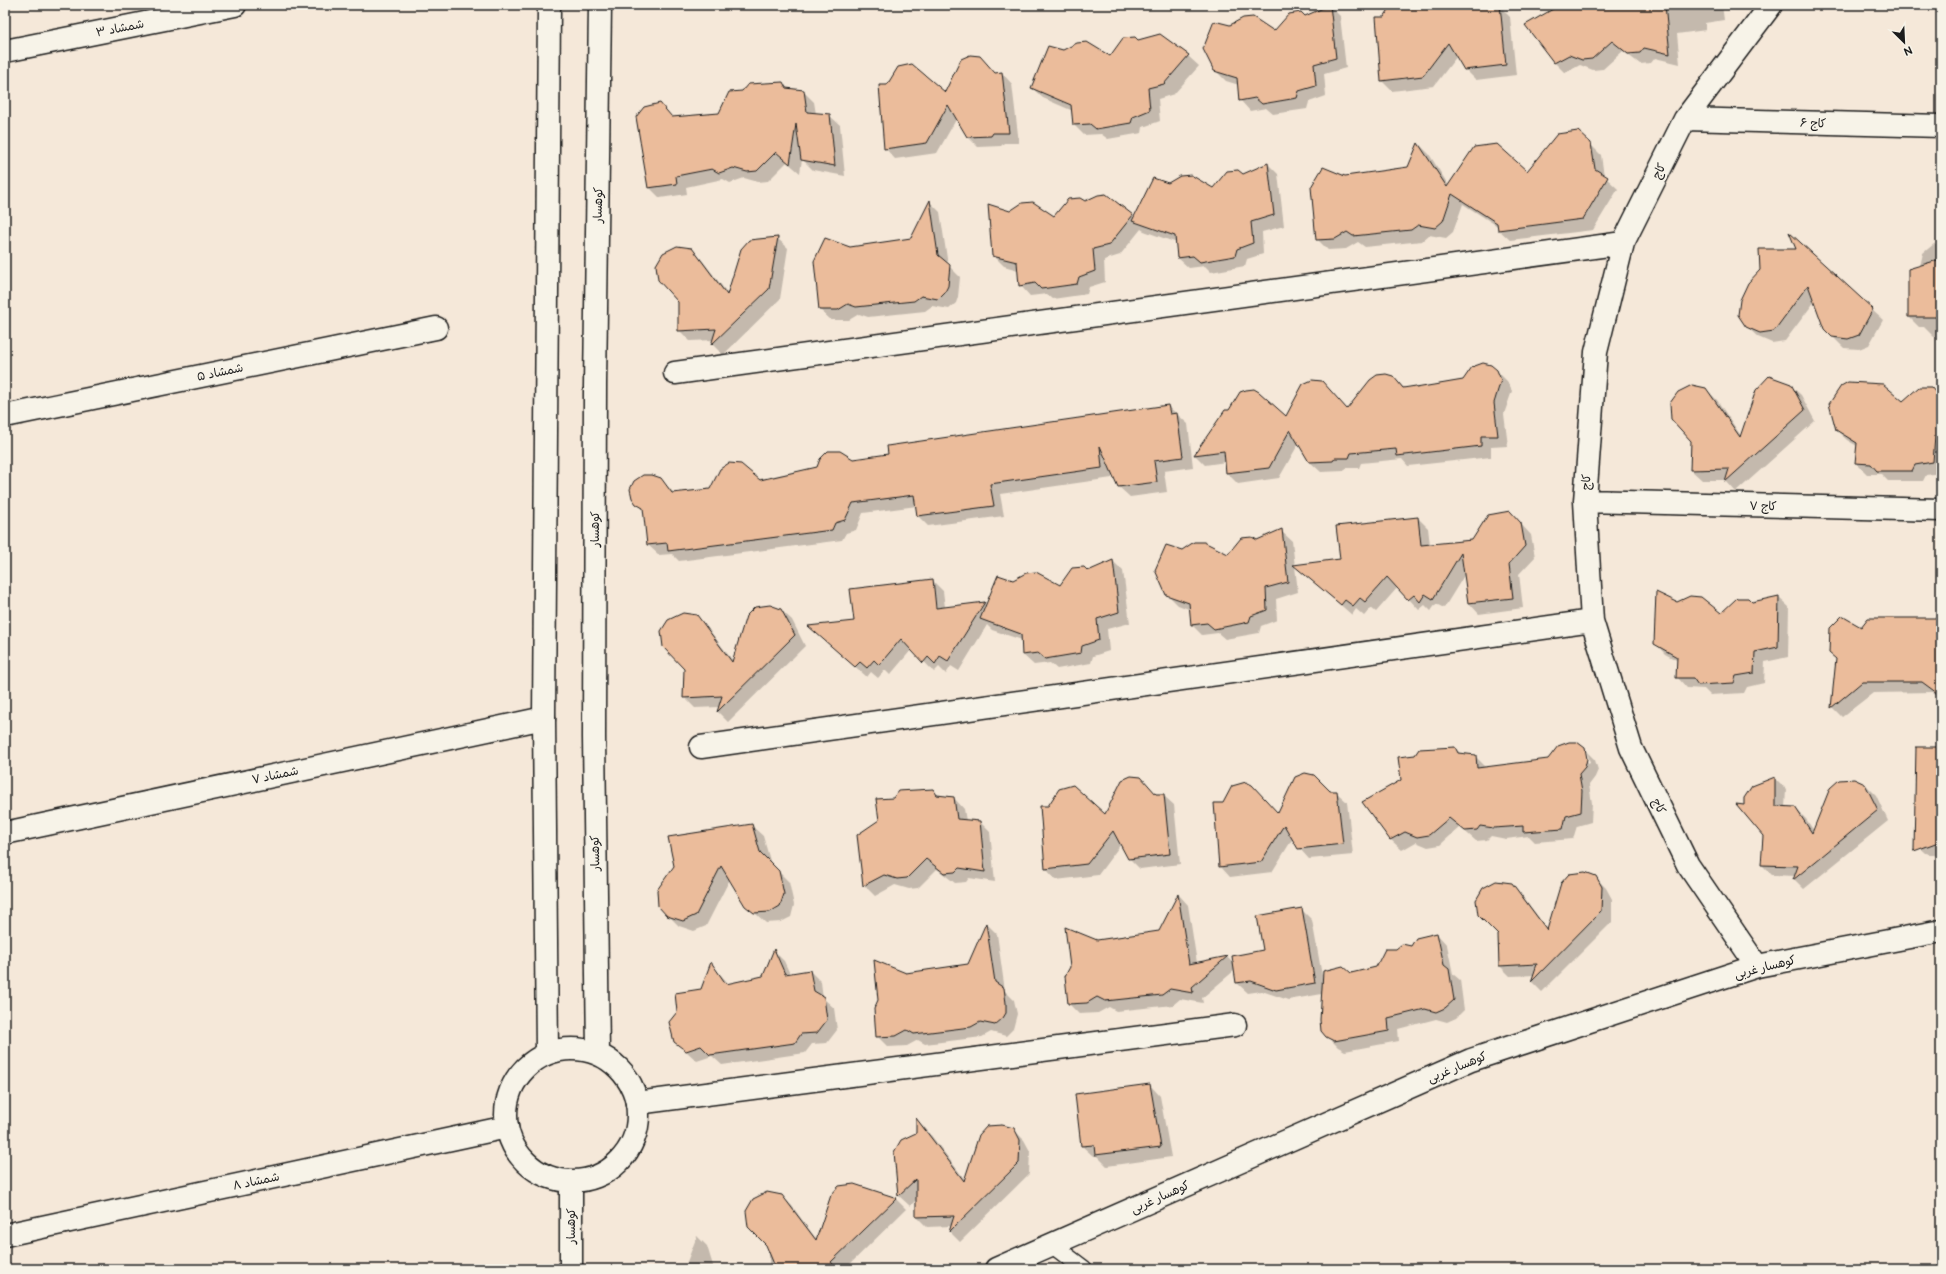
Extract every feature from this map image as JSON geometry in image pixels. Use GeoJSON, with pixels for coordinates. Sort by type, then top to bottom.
{"type":"FeatureCollection","features":[{"type":"Feature","properties":{"kind":"street","name":"شمشاد ۳"},"geometry":{"type":"LineString","coordinates":[[5,51],[234,5]]}},
{"type":"Feature","properties":{"kind":"street"},"geometry":{"type":"LineString","coordinates":[[546,1053],[544,718],[549,5]]}},
{"type":"Feature","properties":{"kind":"street","name":"کوهسار"},"geometry":{"type":"LineString","coordinates":[[598,1053],[594,729],[595,394],[600,5]]}},
{"type":"Feature","properties":{"kind":"street","name":"کاج"},"geometry":{"type":"LineString","coordinates":[[1757,966],[1688,865],[1631,748],[1592,621],[1585,501],[1596,352],[1623,243],[1685,119],[1771,5]]}},
{"type":"Feature","properties":{"kind":"street","name":"کاج ۶"},"geometry":{"type":"LineString","coordinates":[[1685,119],[1941,126]]}},
{"type":"Feature","properties":{"kind":"street"},"geometry":{"type":"LineString","coordinates":[[675,373],[1623,243]]}},
{"type":"Feature","properties":{"kind":"street","name":"شمشاد ۵"},"geometry":{"type":"LineString","coordinates":[[5,416],[436,328]]}},
{"type":"Feature","properties":{"kind":"street","name":"کاج ۷"},"geometry":{"type":"LineString","coordinates":[[1585,501],[1941,510]]}},
{"type":"Feature","properties":{"kind":"street"},"geometry":{"type":"LineString","coordinates":[[701,747],[1592,621]]}},
{"type":"Feature","properties":{"kind":"street","name":"شمشاد ۷"},"geometry":{"type":"LineString","coordinates":[[5,833],[544,718]]}},
{"type":"Feature","properties":{"kind":"street","name":"کوهسار غربی"},"geometry":{"type":"LineString","coordinates":[[996,1269],[1471,1060],[1757,966],[1941,931]]}},
{"type":"Feature","properties":{"kind":"street"},"geometry":{"type":"LineString","coordinates":[[637,1103],[1235,1025]]}},
{"type":"Feature","properties":{"kind":"street"},"geometry":{"type":"LineString","coordinates":[[572,1048],[598,1053],[620,1068],[634,1090],[639,1115],[634,1141],[619,1162],[598,1177],[572,1182],[546,1178],[524,1163],[509,1141],[504,1115],[509,1090],[524,1068],[546,1053],[572,1048]]}},
{"type":"Feature","properties":{"kind":"street","name":"شمشاد ۸"},"geometry":{"type":"LineString","coordinates":[[5,1235],[507,1127]]}},
{"type":"Feature","properties":{"kind":"street","name":"کوهسار"},"geometry":{"type":"LineString","coordinates":[[571,1269],[572,1182]]}},
{"type":"Feature","properties":{"kind":"lane"},"geometry":{"type":"LineString","coordinates":[[1051,1244],[1084,1269]]}},
{"type":"Feature","properties":{"kind":"building"},"geometry":{"type":"Polygon","coordinates":[[[1330,5],[1336,58],[1314,64],[1316,86],[1299,91],[1297,98],[1262,104],[1255,98],[1239,101],[1237,78],[1214,71],[1203,49],[1214,21],[1230,25],[1243,18],[1253,17],[1274,31],[1289,14],[1301,12],[1305,16],[1330,5]]]}},
{"type":"Feature","properties":{"kind":"building"},"geometry":{"type":"Polygon","coordinates":[[[1392,5],[1500,5],[1506,65],[1464,70],[1448,43],[1423,76],[1381,81],[1376,17],[1384,17],[1392,5]]]}},
{"type":"Feature","properties":{"kind":"building"},"geometry":{"type":"Polygon","coordinates":[[[1560,5],[1665,5],[1670,54],[1644,48],[1640,53],[1628,54],[1612,41],[1592,59],[1582,60],[1569,55],[1554,63],[1525,25],[1560,5]]]}},
{"type":"Feature","properties":{"kind":"building"},"geometry":{"type":"Polygon","coordinates":[[[1160,34],[1189,55],[1164,84],[1148,88],[1150,110],[1133,117],[1131,123],[1096,129],[1090,124],[1073,125],[1071,105],[1031,88],[1048,46],[1063,50],[1077,43],[1087,42],[1110,56],[1123,38],[1135,37],[1138,40],[1160,34]]]}},
{"type":"Feature","properties":{"kind":"building"},"geometry":{"type":"Polygon","coordinates":[[[970,55],[980,56],[995,73],[1002,72],[1009,133],[993,133],[991,136],[967,137],[948,105],[927,143],[884,149],[879,85],[887,85],[898,67],[912,64],[945,92],[961,59],[970,55]]]}},
{"type":"Feature","properties":{"kind":"building"},"geometry":{"type":"Polygon","coordinates":[[[783,82],[786,88],[804,90],[807,112],[830,114],[835,166],[801,160],[796,124],[790,164],[776,152],[757,171],[747,172],[733,168],[719,173],[712,169],[676,176],[677,184],[648,188],[636,117],[644,107],[660,103],[672,117],[719,113],[729,92],[742,91],[748,84],[783,82]]]}},
{"type":"Feature","properties":{"kind":"building"},"geometry":{"type":"Polygon","coordinates":[[[1578,131],[1591,143],[1595,169],[1608,177],[1583,219],[1498,230],[1497,223],[1452,194],[1443,221],[1435,228],[1418,225],[1411,230],[1353,236],[1347,232],[1335,239],[1316,240],[1311,187],[1323,167],[1345,176],[1408,167],[1418,143],[1447,187],[1474,147],[1497,144],[1527,171],[1557,134],[1578,131]]]}},
{"type":"Feature","properties":{"kind":"building"},"geometry":{"type":"Polygon","coordinates":[[[1268,163],[1274,215],[1251,222],[1253,243],[1237,249],[1235,256],[1200,262],[1193,256],[1177,258],[1175,236],[1132,221],[1153,178],[1168,183],[1180,176],[1191,175],[1213,188],[1227,171],[1238,170],[1243,174],[1268,163]]]}},
{"type":"Feature","properties":{"kind":"building"},"geometry":{"type":"Polygon","coordinates":[[[1106,194],[1133,215],[1109,245],[1093,249],[1095,271],[1079,277],[1077,284],[1041,289],[1035,283],[1019,286],[1017,262],[992,256],[988,204],[1010,211],[1022,203],[1033,202],[1054,216],[1068,199],[1080,198],[1085,201],[1098,195],[1106,194]]]}},
{"type":"Feature","properties":{"kind":"building"},"geometry":{"type":"Polygon","coordinates":[[[930,200],[938,255],[950,265],[948,286],[945,292],[938,299],[921,296],[914,301],[856,307],[848,304],[838,310],[819,310],[814,261],[825,238],[850,247],[911,238],[930,200]]]}},
{"type":"Feature","properties":{"kind":"building"},"geometry":{"type":"Polygon","coordinates":[[[1789,232],[1873,309],[1859,335],[1848,339],[1832,337],[1824,329],[1808,285],[1774,331],[1760,333],[1746,327],[1738,315],[1740,300],[1748,283],[1760,270],[1759,249],[1796,249],[1789,232]]]}},
{"type":"Feature","properties":{"kind":"building"},"geometry":{"type":"Polygon","coordinates":[[[778,237],[769,289],[711,345],[716,329],[678,331],[678,302],[658,280],[656,265],[663,253],[677,246],[692,248],[727,295],[741,249],[749,240],[778,237]]]}},
{"type":"Feature","properties":{"kind":"building"},"geometry":{"type":"Polygon","coordinates":[[[1941,259],[1941,317],[1908,317],[1908,269],[1941,259]]]}},
{"type":"Feature","properties":{"kind":"building"},"geometry":{"type":"Polygon","coordinates":[[[1483,363],[1491,365],[1497,370],[1501,380],[1494,403],[1498,436],[1481,436],[1481,446],[1397,456],[1396,449],[1351,453],[1349,458],[1335,458],[1333,461],[1309,462],[1290,430],[1269,468],[1226,473],[1224,451],[1194,455],[1225,410],[1229,410],[1240,392],[1246,390],[1254,389],[1259,392],[1286,416],[1303,384],[1312,380],[1322,381],[1347,409],[1370,380],[1377,375],[1386,374],[1393,376],[1403,388],[1416,386],[1416,388],[1463,380],[1472,367],[1483,363]]]}},
{"type":"Feature","properties":{"kind":"building"},"geometry":{"type":"Polygon","coordinates":[[[1769,376],[1791,384],[1805,410],[1725,482],[1729,469],[1690,470],[1691,441],[1671,419],[1670,403],[1678,392],[1692,385],[1706,388],[1740,437],[1756,390],[1769,376]]]}},
{"type":"Feature","properties":{"kind":"building"},"geometry":{"type":"Polygon","coordinates":[[[1848,382],[1883,384],[1903,401],[1919,387],[1931,387],[1941,399],[1941,439],[1935,436],[1933,462],[1915,465],[1912,471],[1877,471],[1871,464],[1855,463],[1857,443],[1836,430],[1829,404],[1841,386],[1848,382]]]}},
{"type":"Feature","properties":{"kind":"building"},"geometry":{"type":"Polygon","coordinates":[[[1168,405],[1170,414],[1177,413],[1183,457],[1154,461],[1157,482],[1118,487],[1100,446],[1102,468],[990,484],[994,506],[917,516],[914,495],[853,503],[845,520],[835,523],[832,530],[668,551],[667,543],[647,545],[643,508],[636,504],[632,498],[630,489],[634,481],[643,475],[652,475],[661,478],[672,493],[710,489],[720,469],[729,463],[741,464],[760,480],[817,467],[820,459],[828,451],[840,451],[853,459],[888,454],[887,446],[1168,405]]]}},
{"type":"Feature","properties":{"kind":"building"},"geometry":{"type":"Polygon","coordinates":[[[1510,511],[1521,523],[1525,546],[1509,564],[1513,598],[1468,603],[1461,553],[1433,599],[1425,594],[1420,602],[1414,595],[1408,600],[1387,577],[1365,602],[1360,598],[1353,606],[1345,600],[1341,605],[1293,565],[1340,559],[1336,526],[1418,517],[1421,545],[1472,540],[1488,515],[1510,511]]]}},
{"type":"Feature","properties":{"kind":"building"},"geometry":{"type":"Polygon","coordinates":[[[1282,529],[1288,582],[1266,588],[1267,610],[1251,616],[1249,622],[1214,629],[1207,623],[1191,625],[1189,603],[1166,595],[1155,570],[1166,545],[1182,550],[1194,542],[1204,542],[1228,554],[1241,538],[1252,537],[1257,540],[1282,529]]]}},
{"type":"Feature","properties":{"kind":"building"},"geometry":{"type":"Polygon","coordinates":[[[1113,560],[1119,612],[1097,619],[1099,640],[1082,646],[1081,653],[1045,659],[1038,653],[1022,655],[1021,634],[980,619],[998,575],[1013,580],[1026,573],[1036,572],[1060,585],[1072,568],[1084,567],[1088,571],[1113,560]]]}},
{"type":"Feature","properties":{"kind":"building"},"geometry":{"type":"Polygon","coordinates":[[[933,579],[936,608],[985,602],[948,661],[940,656],[935,664],[928,657],[923,663],[901,639],[879,665],[874,660],[867,668],[860,662],[855,667],[808,626],[854,621],[850,589],[933,579]]]}},
{"type":"Feature","properties":{"kind":"building"},"geometry":{"type":"Polygon","coordinates":[[[1656,592],[1677,602],[1690,596],[1701,597],[1721,613],[1737,598],[1748,598],[1752,602],[1779,596],[1778,647],[1755,652],[1754,673],[1736,676],[1734,683],[1698,685],[1693,678],[1676,678],[1677,657],[1654,644],[1656,592]]]}},
{"type":"Feature","properties":{"kind":"building"},"geometry":{"type":"Polygon","coordinates":[[[770,605],[781,609],[795,635],[717,712],[722,696],[683,698],[684,669],[663,647],[661,631],[668,620],[683,613],[697,615],[732,662],[746,616],[755,607],[770,605]]]}},
{"type":"Feature","properties":{"kind":"building"},"geometry":{"type":"Polygon","coordinates":[[[1842,616],[1861,627],[1868,618],[1941,618],[1941,696],[1922,682],[1862,682],[1831,708],[1836,659],[1829,653],[1830,628],[1842,616]]]}},
{"type":"Feature","properties":{"kind":"building"},"geometry":{"type":"Polygon","coordinates":[[[1569,742],[1577,742],[1585,748],[1587,759],[1585,767],[1579,774],[1582,791],[1581,812],[1566,816],[1563,829],[1523,832],[1523,826],[1494,828],[1480,826],[1477,830],[1465,831],[1449,818],[1429,835],[1417,837],[1405,832],[1390,840],[1362,802],[1401,780],[1398,757],[1415,755],[1419,749],[1455,747],[1458,753],[1476,755],[1477,768],[1548,759],[1558,746],[1569,742]]]}},
{"type":"Feature","properties":{"kind":"building"},"geometry":{"type":"Polygon","coordinates":[[[1916,747],[1941,747],[1941,841],[1914,851],[1916,747]]]}},
{"type":"Feature","properties":{"kind":"building"},"geometry":{"type":"Polygon","coordinates":[[[1305,773],[1314,775],[1330,791],[1337,791],[1343,844],[1298,849],[1284,825],[1261,862],[1219,867],[1214,803],[1223,803],[1232,786],[1246,782],[1252,785],[1278,813],[1295,777],[1305,773]]]}},
{"type":"Feature","properties":{"kind":"building"},"geometry":{"type":"Polygon","coordinates":[[[1131,776],[1141,777],[1156,794],[1164,794],[1170,854],[1128,859],[1113,831],[1087,864],[1045,869],[1040,806],[1048,806],[1059,789],[1073,785],[1105,814],[1122,780],[1131,776]]]}},
{"type":"Feature","properties":{"kind":"building"},"geometry":{"type":"Polygon","coordinates":[[[1775,777],[1775,806],[1795,807],[1812,833],[1830,788],[1839,780],[1854,779],[1865,784],[1878,810],[1793,880],[1798,866],[1761,865],[1763,836],[1736,804],[1744,805],[1744,798],[1752,786],[1775,777]]]}},
{"type":"Feature","properties":{"kind":"building"},"geometry":{"type":"Polygon","coordinates":[[[933,789],[937,795],[954,797],[957,819],[980,821],[985,872],[959,868],[955,872],[944,873],[926,859],[907,878],[897,879],[884,875],[863,886],[857,835],[879,820],[876,799],[893,798],[898,791],[933,789]]]}},
{"type":"Feature","properties":{"kind":"building"},"geometry":{"type":"Polygon","coordinates":[[[752,824],[760,852],[779,871],[784,894],[780,906],[770,912],[754,913],[745,906],[721,866],[696,915],[683,921],[667,916],[658,906],[657,890],[674,866],[668,837],[752,824]]]}},
{"type":"Feature","properties":{"kind":"building"},"geometry":{"type":"Polygon","coordinates":[[[1585,872],[1596,876],[1602,887],[1601,911],[1531,982],[1537,964],[1499,966],[1498,935],[1478,915],[1476,900],[1483,888],[1496,881],[1512,883],[1547,930],[1561,883],[1569,874],[1585,872]]]}},
{"type":"Feature","properties":{"kind":"building"},"geometry":{"type":"Polygon","coordinates":[[[1178,894],[1189,964],[1228,956],[1192,987],[1193,993],[1170,989],[1162,995],[1105,1001],[1097,997],[1087,1003],[1068,1004],[1065,976],[1070,967],[1065,927],[1097,940],[1159,931],[1178,894]]]}},
{"type":"Feature","properties":{"kind":"building"},"geometry":{"type":"Polygon","coordinates":[[[1302,908],[1315,983],[1276,990],[1251,981],[1236,983],[1232,956],[1263,950],[1257,916],[1302,908]]]}},
{"type":"Feature","properties":{"kind":"building"},"geometry":{"type":"Polygon","coordinates":[[[986,923],[995,982],[1004,988],[1006,1013],[1003,1018],[995,1025],[980,1022],[971,1027],[914,1034],[907,1030],[896,1036],[876,1037],[874,1009],[878,1000],[874,960],[906,973],[968,964],[986,923]]]}},
{"type":"Feature","properties":{"kind":"building"},"geometry":{"type":"Polygon","coordinates":[[[1437,933],[1444,965],[1449,969],[1454,1000],[1445,1008],[1436,1012],[1425,1009],[1388,1018],[1389,1031],[1334,1041],[1326,1037],[1321,1031],[1320,1020],[1323,971],[1343,966],[1351,973],[1376,967],[1385,949],[1396,949],[1402,944],[1411,946],[1416,938],[1437,933]]]}},
{"type":"Feature","properties":{"kind":"building"},"geometry":{"type":"Polygon","coordinates":[[[774,949],[785,974],[810,970],[814,991],[824,997],[827,1020],[817,1033],[801,1034],[795,1043],[710,1055],[701,1046],[686,1051],[674,1042],[669,1022],[677,1012],[675,993],[701,989],[711,962],[726,984],[763,976],[774,949]]]}},
{"type":"Feature","properties":{"kind":"building"},"geometry":{"type":"Polygon","coordinates":[[[1150,1084],[1161,1147],[1095,1155],[1094,1145],[1081,1146],[1075,1094],[1150,1084]]]}},
{"type":"Feature","properties":{"kind":"building"},"geometry":{"type":"Polygon","coordinates":[[[916,1118],[964,1181],[979,1135],[987,1126],[1002,1125],[1014,1128],[1020,1140],[1019,1163],[949,1232],[954,1216],[916,1217],[916,1179],[898,1196],[894,1152],[901,1140],[916,1133],[916,1118]]]}},
{"type":"Feature","properties":{"kind":"building"},"geometry":{"type":"Polygon","coordinates":[[[854,1184],[897,1198],[831,1262],[837,1269],[776,1269],[766,1245],[748,1227],[746,1211],[753,1199],[767,1192],[782,1195],[816,1240],[831,1195],[839,1186],[854,1184]]]}}]}
